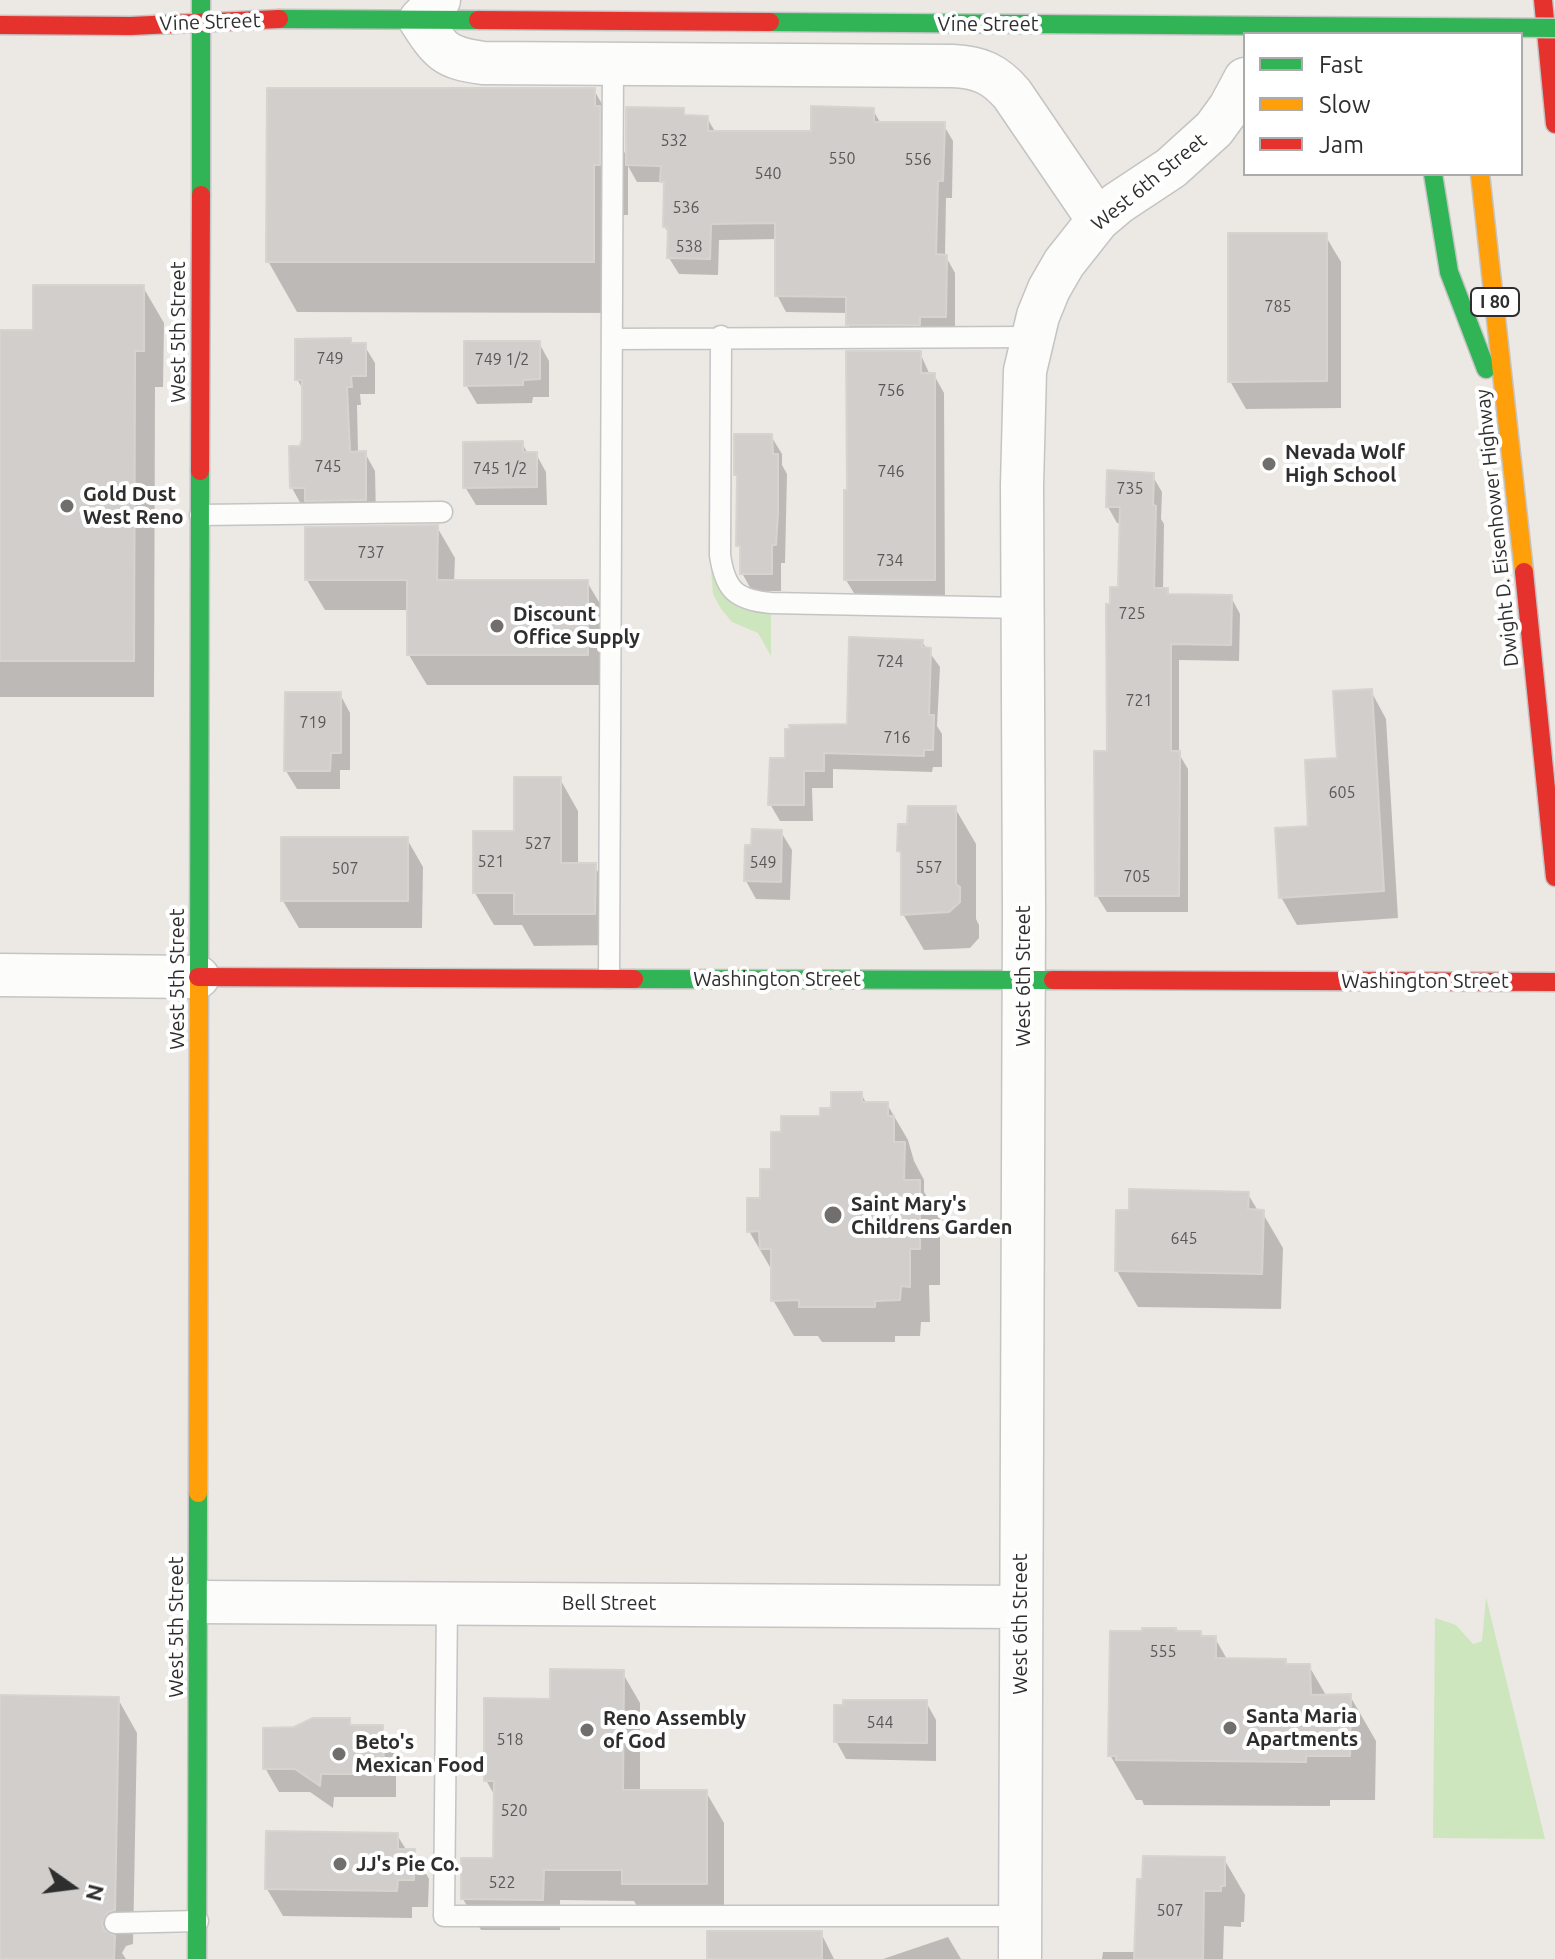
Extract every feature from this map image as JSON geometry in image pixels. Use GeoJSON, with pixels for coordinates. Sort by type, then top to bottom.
{"type":"FeatureCollection","features":[{"type":"Feature","properties":{"kind":"main road","name":"West 5th Street"},"geometry":{"type":"LineString","coordinates":[[197,1959],[201,0]]}},
{"type":"Feature","properties":{"kind":"main road"},"geometry":{"type":"LineString","coordinates":[[1543,0],[1555,124]]}},
{"type":"Feature","properties":{"kind":"main road","name":"Vine Street"},"geometry":{"type":"LineString","coordinates":[[0,25],[131,26],[430,10],[478,20],[1555,28]]}},
{"type":"Feature","properties":{"kind":"main road"},"geometry":{"type":"LineString","coordinates":[[1406,11],[1410,32]]}},
{"type":"Feature","properties":{"kind":"main road"},"geometry":{"type":"LineString","coordinates":[[1460,11],[1463,32]]}},
{"type":"Feature","properties":{"kind":"main road"},"geometry":{"type":"LineString","coordinates":[[1433,176],[1449,272],[1510,431]]}},
{"type":"Feature","properties":{"kind":"main road","name":"Dwight D. Eisenhower Highway"},"geometry":{"type":"LineString","coordinates":[[1480,176],[1510,431],[1555,877]]}},
{"type":"Feature","properties":{"kind":"main road","name":"Washington Street"},"geometry":{"type":"LineString","coordinates":[[198,977],[1555,982]]}},
{"type":"Feature","properties":{"kind":"street"},"geometry":{"type":"LineString","coordinates":[[1256,0],[1256,32]]}},
{"type":"Feature","properties":{"kind":"street","name":"Vine Street"},"geometry":{"type":"LineString","coordinates":[[430,10],[437,46],[457,60],[483,63],[953,66],[985,70],[1001,80],[1012,94],[1098,220]]}},
{"type":"Feature","properties":{"kind":"street","name":"West 6th Street"},"geometry":{"type":"LineString","coordinates":[[1020,1959],[1025,371],[1032,337],[1049,289],[1064,263],[1098,220],[1194,149],[1230,107],[1243,83]]}},
{"type":"Feature","properties":{"kind":"street","name":"Washington Street"},"geometry":{"type":"LineString","coordinates":[[0,975],[198,977]]}},
{"type":"Feature","properties":{"kind":"street","name":"Bell Street"},"geometry":{"type":"LineString","coordinates":[[198,1602],[1020,1607]]}},
{"type":"Feature","properties":{"kind":"lane"},"geometry":{"type":"LineString","coordinates":[[609,978],[613,63]]}},
{"type":"Feature","properties":{"kind":"lane"},"geometry":{"type":"LineString","coordinates":[[612,339],[721,336],[1032,337]]}},
{"type":"Feature","properties":{"kind":"lane"},"geometry":{"type":"LineString","coordinates":[[721,336],[720,555],[723,574],[733,591],[750,602],[1022,608]]}},
{"type":"Feature","properties":{"kind":"lane"},"geometry":{"type":"LineString","coordinates":[[200,515],[442,512]]}},
{"type":"Feature","properties":{"kind":"lane"},"geometry":{"type":"LineString","coordinates":[[447,1602],[444,1916],[1020,1916]]}},
{"type":"Feature","properties":{"kind":"lane"},"geometry":{"type":"LineString","coordinates":[[115,1923],[198,1921]]}},
{"type":"Feature","properties":{"kind":"green space"},"geometry":{"type":"Polygon","coordinates":[[[711,570],[721,591],[732,604],[749,611],[771,614],[771,656],[758,633],[732,622],[721,609],[713,594],[711,570]]]}},
{"type":"Feature","properties":{"kind":"green space"},"geometry":{"type":"Polygon","coordinates":[[[1486,1597],[1545,1839],[1433,1838],[1435,1618],[1456,1625],[1473,1644],[1482,1641],[1486,1597]]]}},
{"type":"Feature","properties":{"kind":"building"},"geometry":{"type":"Polygon","coordinates":[[[267,88],[595,88],[595,106],[600,106],[600,165],[594,165],[594,262],[266,262],[267,88]]]}},
{"type":"Feature","properties":{"kind":"building"},"geometry":{"type":"Polygon","coordinates":[[[811,106],[874,108],[874,122],[945,122],[943,181],[938,181],[936,254],[947,255],[946,317],[920,317],[920,325],[846,325],[846,297],[775,296],[775,223],[711,224],[710,259],[667,258],[668,227],[663,227],[664,182],[660,182],[661,166],[626,165],[626,107],[684,108],[684,115],[708,116],[708,131],[811,131],[811,106]]]}},
{"type":"Feature","properties":{"kind":"building"},"geometry":{"type":"Polygon","coordinates":[[[1228,233],[1327,233],[1327,381],[1228,382],[1228,233]]]}},
{"type":"Feature","properties":{"kind":"building","name":"Gold Dust West Reno"},"geometry":{"type":"Polygon","coordinates":[[[33,285],[144,285],[144,351],[135,351],[134,661],[0,661],[0,330],[33,330],[33,285]]]}},
{"type":"Feature","properties":{"kind":"building"},"geometry":{"type":"Polygon","coordinates":[[[351,338],[351,343],[366,343],[366,376],[351,376],[352,387],[347,387],[350,452],[366,451],[366,500],[305,501],[305,488],[290,488],[289,446],[300,446],[302,439],[302,380],[295,380],[295,339],[351,338]]]}},
{"type":"Feature","properties":{"kind":"building"},"geometry":{"type":"Polygon","coordinates":[[[464,341],[540,341],[540,379],[523,380],[523,385],[464,386],[464,341]]]}},
{"type":"Feature","properties":{"kind":"building"},"geometry":{"type":"Polygon","coordinates":[[[846,351],[921,351],[921,373],[935,373],[935,580],[844,580],[846,351]]]}},
{"type":"Feature","properties":{"kind":"building"},"geometry":{"type":"Polygon","coordinates":[[[734,434],[772,434],[773,454],[778,454],[778,513],[776,545],[772,545],[772,574],[740,574],[740,546],[736,546],[734,434]]]}},
{"type":"Feature","properties":{"kind":"building"},"geometry":{"type":"Polygon","coordinates":[[[523,441],[523,452],[537,452],[537,487],[463,488],[463,442],[523,441]]]}},
{"type":"Feature","properties":{"kind":"building"},"geometry":{"type":"Polygon","coordinates":[[[1107,470],[1154,473],[1154,588],[1168,588],[1168,594],[1232,595],[1231,645],[1171,644],[1171,751],[1180,751],[1179,896],[1095,896],[1094,751],[1107,751],[1106,604],[1110,604],[1110,587],[1118,587],[1120,507],[1106,507],[1107,470]]]}},
{"type":"Feature","properties":{"kind":"building","name":"Discount Office Supply"},"geometry":{"type":"Polygon","coordinates":[[[438,525],[437,580],[588,580],[588,655],[407,655],[407,580],[305,580],[305,527],[438,525]]]}},
{"type":"Feature","properties":{"kind":"building"},"geometry":{"type":"Polygon","coordinates":[[[849,637],[923,640],[922,647],[931,648],[929,715],[934,715],[933,750],[924,750],[924,756],[824,753],[824,771],[804,771],[804,805],[768,805],[770,758],[785,758],[785,729],[790,729],[789,725],[847,724],[849,637]]]}},
{"type":"Feature","properties":{"kind":"building"},"geometry":{"type":"Polygon","coordinates":[[[1372,689],[1384,891],[1279,898],[1275,828],[1308,826],[1305,760],[1337,758],[1333,691],[1372,689]]]}},
{"type":"Feature","properties":{"kind":"building"},"geometry":{"type":"Polygon","coordinates":[[[285,692],[341,692],[341,753],[331,753],[330,771],[284,771],[285,692]]]}},
{"type":"Feature","properties":{"kind":"building"},"geometry":{"type":"Polygon","coordinates":[[[514,777],[561,777],[561,863],[596,863],[595,914],[514,914],[514,893],[473,893],[473,831],[514,831],[514,777]]]}},
{"type":"Feature","properties":{"kind":"building"},"geometry":{"type":"Polygon","coordinates":[[[908,806],[956,806],[956,884],[960,887],[960,902],[949,912],[901,915],[898,824],[907,824],[908,806]]]}},
{"type":"Feature","properties":{"kind":"building"},"geometry":{"type":"Polygon","coordinates":[[[752,829],[782,830],[781,882],[744,881],[745,845],[751,845],[752,829]]]}},
{"type":"Feature","properties":{"kind":"building"},"geometry":{"type":"Polygon","coordinates":[[[281,837],[408,837],[408,901],[281,901],[281,837]]]}},
{"type":"Feature","properties":{"kind":"building","name":"Saint Mary's Childrens Garden"},"geometry":{"type":"Polygon","coordinates":[[[831,1092],[862,1092],[862,1102],[888,1102],[888,1116],[894,1116],[894,1142],[905,1142],[904,1180],[920,1180],[920,1249],[910,1249],[910,1287],[901,1286],[900,1300],[875,1301],[875,1307],[799,1307],[799,1300],[771,1301],[771,1249],[760,1249],[759,1231],[747,1232],[747,1198],[760,1198],[760,1169],[771,1169],[771,1132],[781,1132],[781,1116],[820,1116],[820,1108],[831,1108],[831,1092]]]}},
{"type":"Feature","properties":{"kind":"building"},"geometry":{"type":"Polygon","coordinates":[[[1129,1189],[1249,1192],[1248,1209],[1264,1210],[1262,1274],[1115,1271],[1116,1210],[1129,1210],[1129,1189]]]}},
{"type":"Feature","properties":{"kind":"building"},"geometry":{"type":"Polygon","coordinates":[[[1142,1628],[1176,1628],[1176,1631],[1201,1631],[1201,1636],[1216,1636],[1216,1658],[1286,1659],[1286,1664],[1310,1664],[1311,1695],[1351,1694],[1350,1756],[1306,1756],[1306,1762],[1116,1760],[1116,1756],[1108,1756],[1110,1631],[1142,1631],[1142,1628]]]}},
{"type":"Feature","properties":{"kind":"building","name":"Reno Assembly of God"},"geometry":{"type":"Polygon","coordinates":[[[550,1669],[624,1670],[623,1790],[707,1790],[707,1884],[622,1884],[622,1870],[544,1870],[543,1900],[461,1899],[461,1858],[493,1858],[494,1781],[484,1781],[484,1698],[550,1699],[550,1669]]]}},
{"type":"Feature","properties":{"kind":"building"},"geometry":{"type":"Polygon","coordinates":[[[0,1695],[119,1697],[115,1910],[108,1912],[102,1923],[104,1930],[115,1936],[114,1959],[0,1959],[0,1695]]]}},
{"type":"Feature","properties":{"kind":"building"},"geometry":{"type":"Polygon","coordinates":[[[843,1700],[927,1700],[927,1743],[834,1742],[834,1705],[843,1705],[843,1700]]]}},
{"type":"Feature","properties":{"kind":"building","name":"Beto's Mexican Food"},"geometry":{"type":"Polygon","coordinates":[[[313,1718],[350,1718],[350,1725],[383,1725],[384,1774],[321,1774],[320,1786],[295,1769],[263,1769],[263,1728],[294,1727],[313,1718]]]}},
{"type":"Feature","properties":{"kind":"building","name":"JJ's Pie Co."},"geometry":{"type":"Polygon","coordinates":[[[266,1831],[398,1833],[398,1849],[415,1849],[414,1880],[398,1880],[397,1891],[265,1889],[266,1831]]]}},
{"type":"Feature","properties":{"kind":"building"},"geometry":{"type":"Polygon","coordinates":[[[1143,1856],[1225,1857],[1225,1886],[1221,1886],[1221,1891],[1204,1891],[1203,1959],[1134,1959],[1137,1879],[1142,1879],[1143,1856]]]}},
{"type":"Feature","properties":{"kind":"building"},"geometry":{"type":"Polygon","coordinates":[[[707,1931],[822,1931],[822,1959],[707,1959],[707,1931]]]}},
{"type":"Feature","properties":{"kind":"traffic: fast"},"geometry":{"type":"LineString","coordinates":[[201,0],[201,195]]}},
{"type":"Feature","properties":{"kind":"traffic: fast"},"geometry":{"type":"LineString","coordinates":[[279,19],[478,20]]}},
{"type":"Feature","properties":{"kind":"traffic: fast"},"geometry":{"type":"LineString","coordinates":[[770,22],[1555,28]]}},
{"type":"Feature","properties":{"kind":"traffic: fast"},"geometry":{"type":"LineString","coordinates":[[1433,176],[1449,272],[1486,369]]}},
{"type":"Feature","properties":{"kind":"traffic: fast"},"geometry":{"type":"LineString","coordinates":[[199,983],[200,471]]}},
{"type":"Feature","properties":{"kind":"traffic: fast"},"geometry":{"type":"LineString","coordinates":[[634,979],[1053,980]]}},
{"type":"Feature","properties":{"kind":"traffic: fast"},"geometry":{"type":"LineString","coordinates":[[197,1959],[198,1493]]}},
{"type":"Feature","properties":{"kind":"traffic: slow"},"geometry":{"type":"LineString","coordinates":[[1480,176],[1524,572]]}},
{"type":"Feature","properties":{"kind":"traffic: slow"},"geometry":{"type":"LineString","coordinates":[[198,1493],[199,983]]}},
{"type":"Feature","properties":{"kind":"traffic: jam"},"geometry":{"type":"LineString","coordinates":[[1543,0],[1555,124]]}},
{"type":"Feature","properties":{"kind":"traffic: jam"},"geometry":{"type":"LineString","coordinates":[[0,25],[131,26],[279,19]]}},
{"type":"Feature","properties":{"kind":"traffic: jam"},"geometry":{"type":"LineString","coordinates":[[478,20],[770,22]]}},
{"type":"Feature","properties":{"kind":"traffic: jam"},"geometry":{"type":"LineString","coordinates":[[200,471],[201,195]]}},
{"type":"Feature","properties":{"kind":"traffic: jam"},"geometry":{"type":"LineString","coordinates":[[1524,572],[1555,877]]}},
{"type":"Feature","properties":{"kind":"traffic: jam"},"geometry":{"type":"LineString","coordinates":[[198,977],[634,979]]}},
{"type":"Feature","properties":{"kind":"traffic: jam"},"geometry":{"type":"LineString","coordinates":[[1053,980],[1555,982]]}},
{"type":"Feature","properties":{"kind":"place","name":"Nevada Wolf High School"},"geometry":{"type":"Point","coordinates":[1269,464]}},
{"type":"Feature","properties":{"kind":"place","name":"Gold Dust West Reno"},"geometry":{"type":"Point","coordinates":[67,506]}},
{"type":"Feature","properties":{"kind":"place","name":"Discount Office Supply"},"geometry":{"type":"Point","coordinates":[497,626]}},
{"type":"Feature","properties":{"kind":"place","name":"Saint Mary's Childrens Garden"},"geometry":{"type":"Point","coordinates":[833,1215]}},
{"type":"Feature","properties":{"kind":"place","name":"Santa Maria Apartments"},"geometry":{"type":"Point","coordinates":[1230,1728]}},
{"type":"Feature","properties":{"kind":"place","name":"Reno Assembly of God"},"geometry":{"type":"Point","coordinates":[587,1730]}},
{"type":"Feature","properties":{"kind":"place","name":"Beto's Mexican Food"},"geometry":{"type":"Point","coordinates":[339,1754]}},
{"type":"Feature","properties":{"kind":"place","name":"JJ's Pie Co."},"geometry":{"type":"Point","coordinates":[340,1864]}}]}
